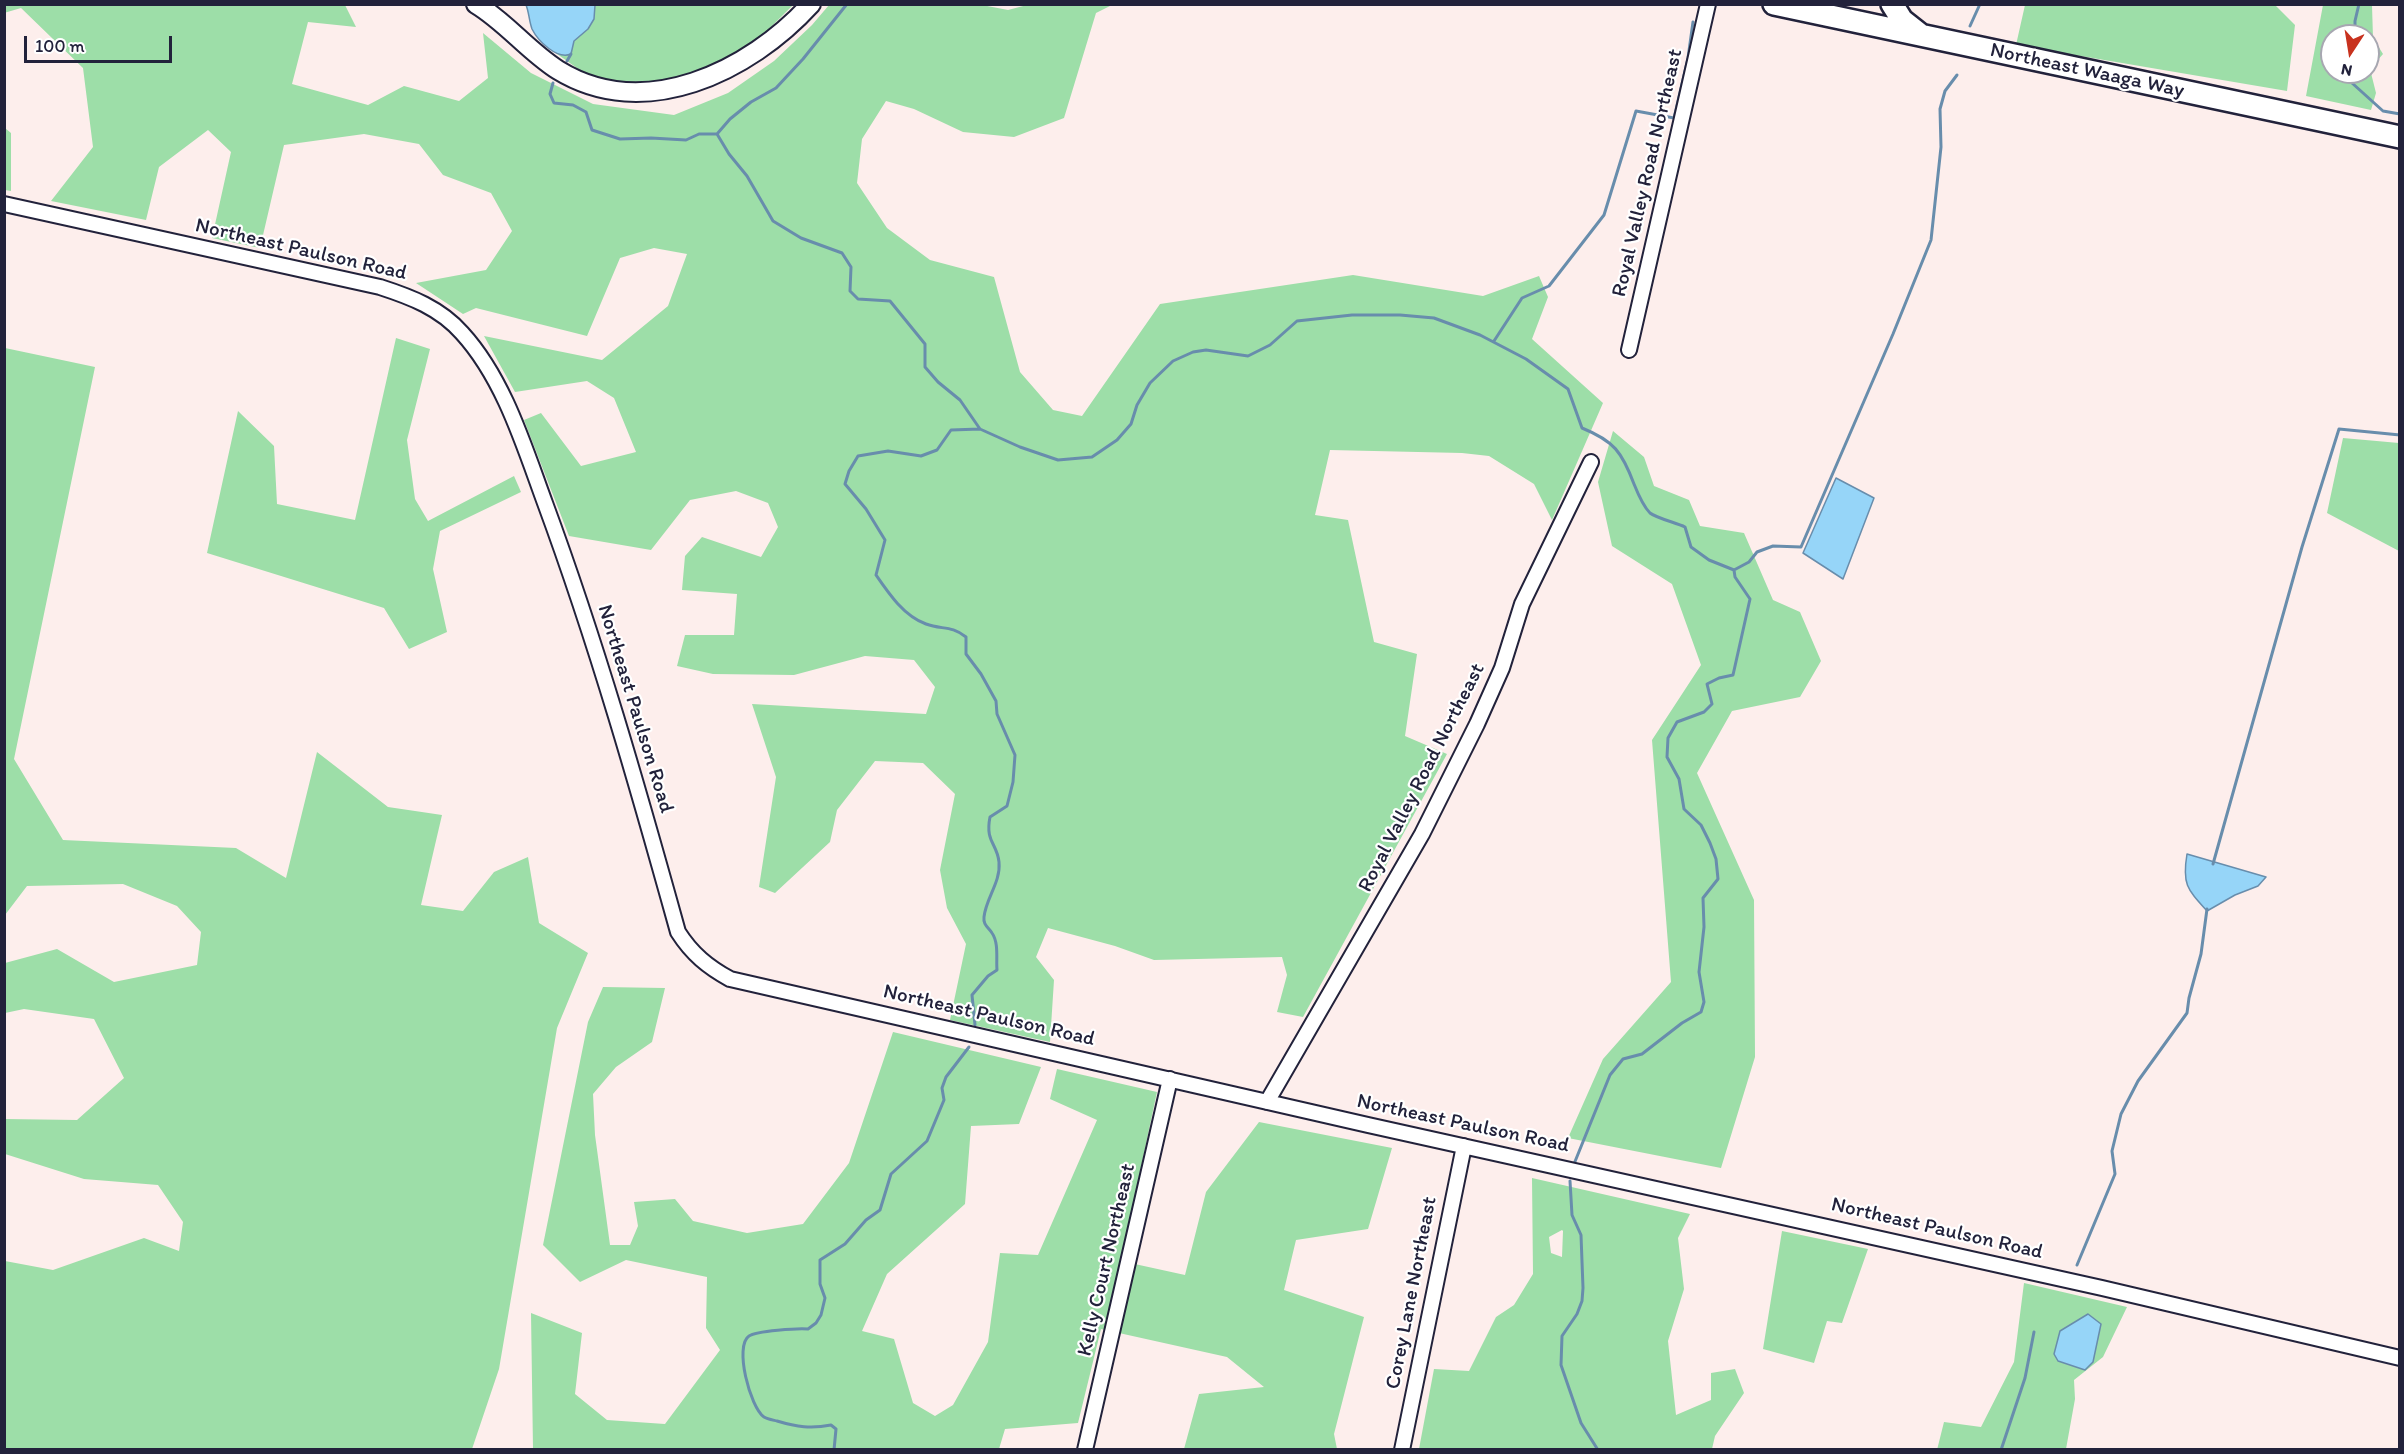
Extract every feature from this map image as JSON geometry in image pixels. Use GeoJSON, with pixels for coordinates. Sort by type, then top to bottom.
{"type":"FeatureCollection","features":[{"type":"Feature","properties":{"kind":"highway","name":"Northeast Waaga Way"},"geometry":{"type":"LineString","coordinates":[[1774,4],[2400,137]]}},
{"type":"Feature","properties":{"kind":"highway"},"geometry":{"type":"LineString","coordinates":[[1855,22],[1886,4]]}},
{"type":"Feature","properties":{"kind":"highway"},"geometry":{"type":"LineString","coordinates":[[1893,4],[1906,24],[1924,36]]}},
{"type":"Feature","properties":{"kind":"main road"},"geometry":{"type":"LineString","coordinates":[[476,4],[543,59],[567,75],[614,90],[640,91],[681,86],[715,75],[741,62],[784,32],[811,4]]}},
{"type":"Feature","properties":{"kind":"street","name":"Royal Valley Road Northeast"},"geometry":{"type":"LineString","coordinates":[[1629,350],[1708,4]]}},
{"type":"Feature","properties":{"kind":"street","name":"Northeast Paulson Road"},"geometry":{"type":"LineString","coordinates":[[4,204],[380,287],[424,303],[445,316],[461,331],[494,380],[526,452],[569,568],[610,696],[678,932],[689,949],[704,963],[741,982],[2102,1288],[2400,1358]]}},
{"type":"Feature","properties":{"kind":"street","name":"Royal Valley Road Northeast"},"geometry":{"type":"LineString","coordinates":[[1267,1102],[1422,834],[1481,717],[1502,669],[1522,604],[1591,462]]}},
{"type":"Feature","properties":{"kind":"street","name":"Kelly Court Northeast"},"geometry":{"type":"LineString","coordinates":[[1085,1449],[1170,1079]]}},
{"type":"Feature","properties":{"kind":"street","name":"Corey Lane Northeast"},"geometry":{"type":"LineString","coordinates":[[1402,1449],[1464,1146]]}},
{"type":"Feature","properties":{"kind":"green space"},"geometry":{"type":"Polygon","coordinates":[[[5,4],[345,5],[356,27],[308,22],[292,84],[368,105],[404,86],[459,101],[488,78],[483,33],[531,73],[593,104],[674,115],[728,93],[774,61],[812,25],[829,5],[982,5],[1008,10],[1027,5],[1112,5],[1096,13],[1064,118],[1014,137],[963,132],[914,109],[886,101],[862,139],[857,183],[887,228],[930,260],[994,277],[1020,372],[1053,410],[1082,416],[1160,304],[1353,275],[1483,296],[1539,276],[1548,297],[1532,339],[1603,403],[1552,520],[1534,484],[1489,456],[1462,453],[1330,450],[1315,515],[1348,520],[1374,642],[1417,654],[1405,736],[1447,754],[1303,1017],[1277,1012],[1287,975],[1282,957],[1154,960],[1115,946],[1048,928],[1036,957],[1054,980],[1050,1042],[950,1020],[966,944],[947,908],[940,870],[955,794],[923,763],[875,761],[837,810],[830,842],[775,893],[759,887],[776,777],[752,704],[926,714],[935,687],[914,660],[865,656],[794,675],[713,674],[677,666],[685,635],[734,635],[737,594],[682,590],[685,556],[702,537],[761,557],[778,527],[768,503],[736,491],[690,500],[651,550],[569,536],[524,420],[541,413],[581,466],[636,452],[614,398],[587,381],[515,392],[484,336],[602,360],[668,306],[687,254],[654,248],[620,258],[587,336],[476,308],[463,314],[416,283],[486,270],[512,231],[491,193],[443,175],[419,144],[364,134],[284,145],[260,248],[212,238],[231,152],[208,130],[159,167],[146,220],[51,201],[93,147],[83,68],[21,8],[4,13],[5,4]]]}},
{"type":"Feature","properties":{"kind":"green space"},"geometry":{"type":"Polygon","coordinates":[[[526,5],[793,5],[759,39],[700,72],[631,87],[600,80],[584,73],[550,49],[533,30],[526,5]]]}},
{"type":"Feature","properties":{"kind":"green space"},"geometry":{"type":"Polygon","coordinates":[[[2025,5],[2275,5],[2295,25],[2287,91],[2016,45],[2025,5]]]}},
{"type":"Feature","properties":{"kind":"green space"},"geometry":{"type":"Polygon","coordinates":[[[2323,5],[2372,5],[2373,24],[2320,24],[2320,84],[2374,84],[2376,93],[2371,110],[2306,96],[2323,5]]]}},
{"type":"Feature","properties":{"kind":"green space"},"geometry":{"type":"Polygon","coordinates":[[[5,128],[11,133],[11,191],[5,190],[5,128]]]}},
{"type":"Feature","properties":{"kind":"green space"},"geometry":{"type":"Polygon","coordinates":[[[396,338],[430,349],[407,440],[415,499],[428,521],[514,476],[521,492],[440,531],[433,569],[447,632],[409,649],[384,608],[207,553],[238,411],[274,446],[277,504],[355,520],[396,338]]]}},
{"type":"Feature","properties":{"kind":"green space"},"geometry":{"type":"Polygon","coordinates":[[[5,348],[95,367],[14,759],[63,840],[236,848],[286,878],[317,752],[388,807],[442,815],[421,905],[463,911],[494,872],[528,857],[539,923],[588,953],[557,1028],[499,1369],[472,1449],[5,1449],[5,1261],[53,1270],[144,1238],[179,1251],[183,1222],[158,1185],[84,1179],[5,1154],[5,1119],[77,1120],[124,1078],[94,1019],[24,1009],[5,1013],[5,963],[57,949],[114,982],[197,965],[201,932],[177,906],[123,884],[27,886],[5,915],[5,348]]]}},
{"type":"Feature","properties":{"kind":"green space"},"geometry":{"type":"Polygon","coordinates":[[[1613,431],[1644,457],[1654,486],[1689,500],[1700,526],[1744,533],[1773,600],[1800,612],[1821,661],[1800,697],[1732,711],[1697,773],[1754,900],[1755,1057],[1721,1168],[1568,1138],[1603,1059],[1671,982],[1652,740],[1701,665],[1672,584],[1612,546],[1598,482],[1613,431]]]}},
{"type":"Feature","properties":{"kind":"green space"},"geometry":{"type":"Polygon","coordinates":[[[2343,438],[2399,443],[2399,551],[2327,513],[2343,438]]]}},
{"type":"Feature","properties":{"kind":"green space"},"geometry":{"type":"Polygon","coordinates":[[[603,987],[665,988],[652,1042],[616,1067],[593,1094],[595,1135],[610,1245],[630,1245],[638,1226],[634,1202],[675,1199],[693,1221],[747,1233],[803,1224],[849,1163],[893,1032],[1041,1067],[1019,1124],[971,1126],[965,1204],[887,1274],[862,1331],[894,1339],[913,1403],[935,1416],[953,1405],[988,1342],[1000,1253],[1038,1255],[1097,1120],[1050,1099],[1057,1069],[1157,1092],[1121,1261],[1185,1275],[1206,1192],[1259,1122],[1392,1148],[1368,1229],[1296,1240],[1284,1290],[1364,1317],[1334,1434],[1337,1449],[1184,1449],[1199,1394],[1264,1387],[1227,1357],[1101,1329],[1078,1423],[1005,1429],[999,1449],[533,1449],[531,1313],[582,1333],[575,1394],[607,1420],[665,1424],[720,1350],[706,1328],[707,1277],[626,1260],[580,1282],[543,1245],[588,1022],[603,987]]]}},
{"type":"Feature","properties":{"kind":"green space"},"geometry":{"type":"Polygon","coordinates":[[[1532,1178],[1690,1214],[1678,1238],[1684,1289],[1668,1341],[1676,1415],[1711,1400],[1711,1373],[1735,1369],[1744,1393],[1715,1436],[1712,1449],[1419,1449],[1434,1369],[1469,1371],[1496,1317],[1514,1305],[1533,1274],[1532,1178]],[[1563,1231],[1549,1237],[1551,1253],[1562,1257],[1563,1231]]]}},
{"type":"Feature","properties":{"kind":"green space"},"geometry":{"type":"Polygon","coordinates":[[[1782,1231],[1868,1249],[1842,1323],[1827,1321],[1814,1363],[1763,1349],[1782,1231]]]}},
{"type":"Feature","properties":{"kind":"green space"},"geometry":{"type":"Polygon","coordinates":[[[2024,1283],[2127,1307],[2103,1357],[2074,1380],[2075,1399],[2066,1449],[1937,1450],[1944,1422],[1981,1427],[2014,1362],[2024,1283]]]}},
{"type":"Feature","properties":{"kind":"water"},"geometry":{"type":"Polygon","coordinates":[[[526,5],[595,5],[594,19],[588,29],[574,41],[571,54],[560,54],[543,44],[535,34],[526,5]]]}},
{"type":"Feature","properties":{"kind":"water"},"geometry":{"type":"Polygon","coordinates":[[[1836,478],[1874,498],[1843,579],[1803,553],[1836,478]]]}},
{"type":"Feature","properties":{"kind":"water"},"geometry":{"type":"Polygon","coordinates":[[[2187,854],[2266,877],[2258,886],[2235,895],[2207,911],[2188,886],[2185,872],[2187,854]]]}},
{"type":"Feature","properties":{"kind":"water"},"geometry":{"type":"Polygon","coordinates":[[[2088,1314],[2101,1324],[2093,1362],[2085,1370],[2058,1361],[2054,1354],[2060,1331],[2088,1314]]]}},
{"type":"Feature","properties":{"kind":"waterway"},"geometry":{"type":"LineString","coordinates":[[717,134],[730,119],[751,102],[776,88],[803,59],[847,4]]}},
{"type":"Feature","properties":{"kind":"waterway"},"geometry":{"type":"LineString","coordinates":[[1970,26],[1980,4]]}},
{"type":"Feature","properties":{"kind":"waterway"},"geometry":{"type":"LineString","coordinates":[[2355,24],[2359,4]]}},
{"type":"Feature","properties":{"kind":"waterway"},"geometry":{"type":"LineString","coordinates":[[1494,341],[1522,298],[1549,286],[1604,215],[1636,111],[1674,118],[1688,58],[1693,22]]}},
{"type":"Feature","properties":{"kind":"waterway"},"geometry":{"type":"LineString","coordinates":[[567,61],[571,54]]}},
{"type":"Feature","properties":{"kind":"waterway"},"geometry":{"type":"LineString","coordinates":[[1734,570],[1749,562],[1757,552],[1773,546],[1801,547],[1931,240],[1941,147],[1940,109],[1945,91],[1957,75]]}},
{"type":"Feature","properties":{"kind":"waterway"},"geometry":{"type":"LineString","coordinates":[[553,83],[550,94],[554,103],[573,105],[586,112],[592,130],[620,139],[686,140],[699,134],[717,134]]}},
{"type":"Feature","properties":{"kind":"waterway"},"geometry":{"type":"LineString","coordinates":[[2353,84],[2383,111],[2400,114]]}},
{"type":"Feature","properties":{"kind":"waterway"},"geometry":{"type":"LineString","coordinates":[[717,134],[729,154],[747,176],[773,221],[801,238],[842,253],[851,267],[850,291],[858,299],[890,301],[925,344],[925,367],[938,382],[960,400],[980,429],[1020,447],[1058,460],[1092,457],[1117,440],[1131,424],[1137,405],[1150,383],[1173,361],[1193,352],[1206,350],[1248,356],[1270,345],[1297,321],[1352,315],[1434,318],[1480,335],[1526,359],[1568,389],[1582,428],[1602,438],[1616,449],[1641,500],[1650,513],[1685,527],[1691,547],[1709,560],[1734,570],[1735,577],[1750,599],[1733,675],[1707,684],[1712,704],[1704,712],[1677,722],[1668,738],[1667,757],[1679,779],[1684,809],[1701,825],[1716,859],[1718,879],[1703,898],[1704,927],[1699,972],[1704,1002],[1701,1012],[1682,1023],[1642,1054],[1623,1059],[1610,1075],[1574,1164]]}},
{"type":"Feature","properties":{"kind":"waterway"},"geometry":{"type":"LineString","coordinates":[[975,1025],[972,995],[988,976],[997,970],[996,941],[984,920],[985,910],[999,869],[998,856],[989,832],[990,817],[1007,806],[1013,782],[1015,755],[997,714],[996,701],[981,674],[966,654],[966,637],[951,629],[926,624],[911,616],[892,597],[876,575],[885,540],[866,509],[845,484],[849,471],[858,456],[888,451],[921,456],[937,450],[951,430],[980,429]]}},
{"type":"Feature","properties":{"kind":"waterway"},"geometry":{"type":"LineString","coordinates":[[2213,864],[2302,547],[2339,429],[2400,435]]}},
{"type":"Feature","properties":{"kind":"waterway"},"geometry":{"type":"LineString","coordinates":[[2077,1265],[2115,1174],[2112,1151],[2121,1114],[2138,1081],[2187,1013],[2201,954],[2207,909]]}},
{"type":"Feature","properties":{"kind":"waterway"},"geometry":{"type":"LineString","coordinates":[[834,1450],[836,1429],[831,1425],[810,1427],[791,1425],[765,1418],[759,1411],[749,1390],[743,1363],[745,1342],[753,1334],[808,1329],[816,1323],[821,1315],[825,1298],[820,1284],[820,1260],[845,1244],[866,1220],[880,1210],[891,1174],[927,1141],[944,1100],[942,1088],[946,1077],[969,1047]]}},
{"type":"Feature","properties":{"kind":"waterway"},"geometry":{"type":"LineString","coordinates":[[1570,1181],[1572,1215],[1581,1235],[1583,1288],[1582,1301],[1577,1314],[1562,1336],[1561,1365],[1581,1423],[1598,1450]]}},
{"type":"Feature","properties":{"kind":"waterway"},"geometry":{"type":"LineString","coordinates":[[2001,1450],[2025,1378],[2034,1332]]}}]}
